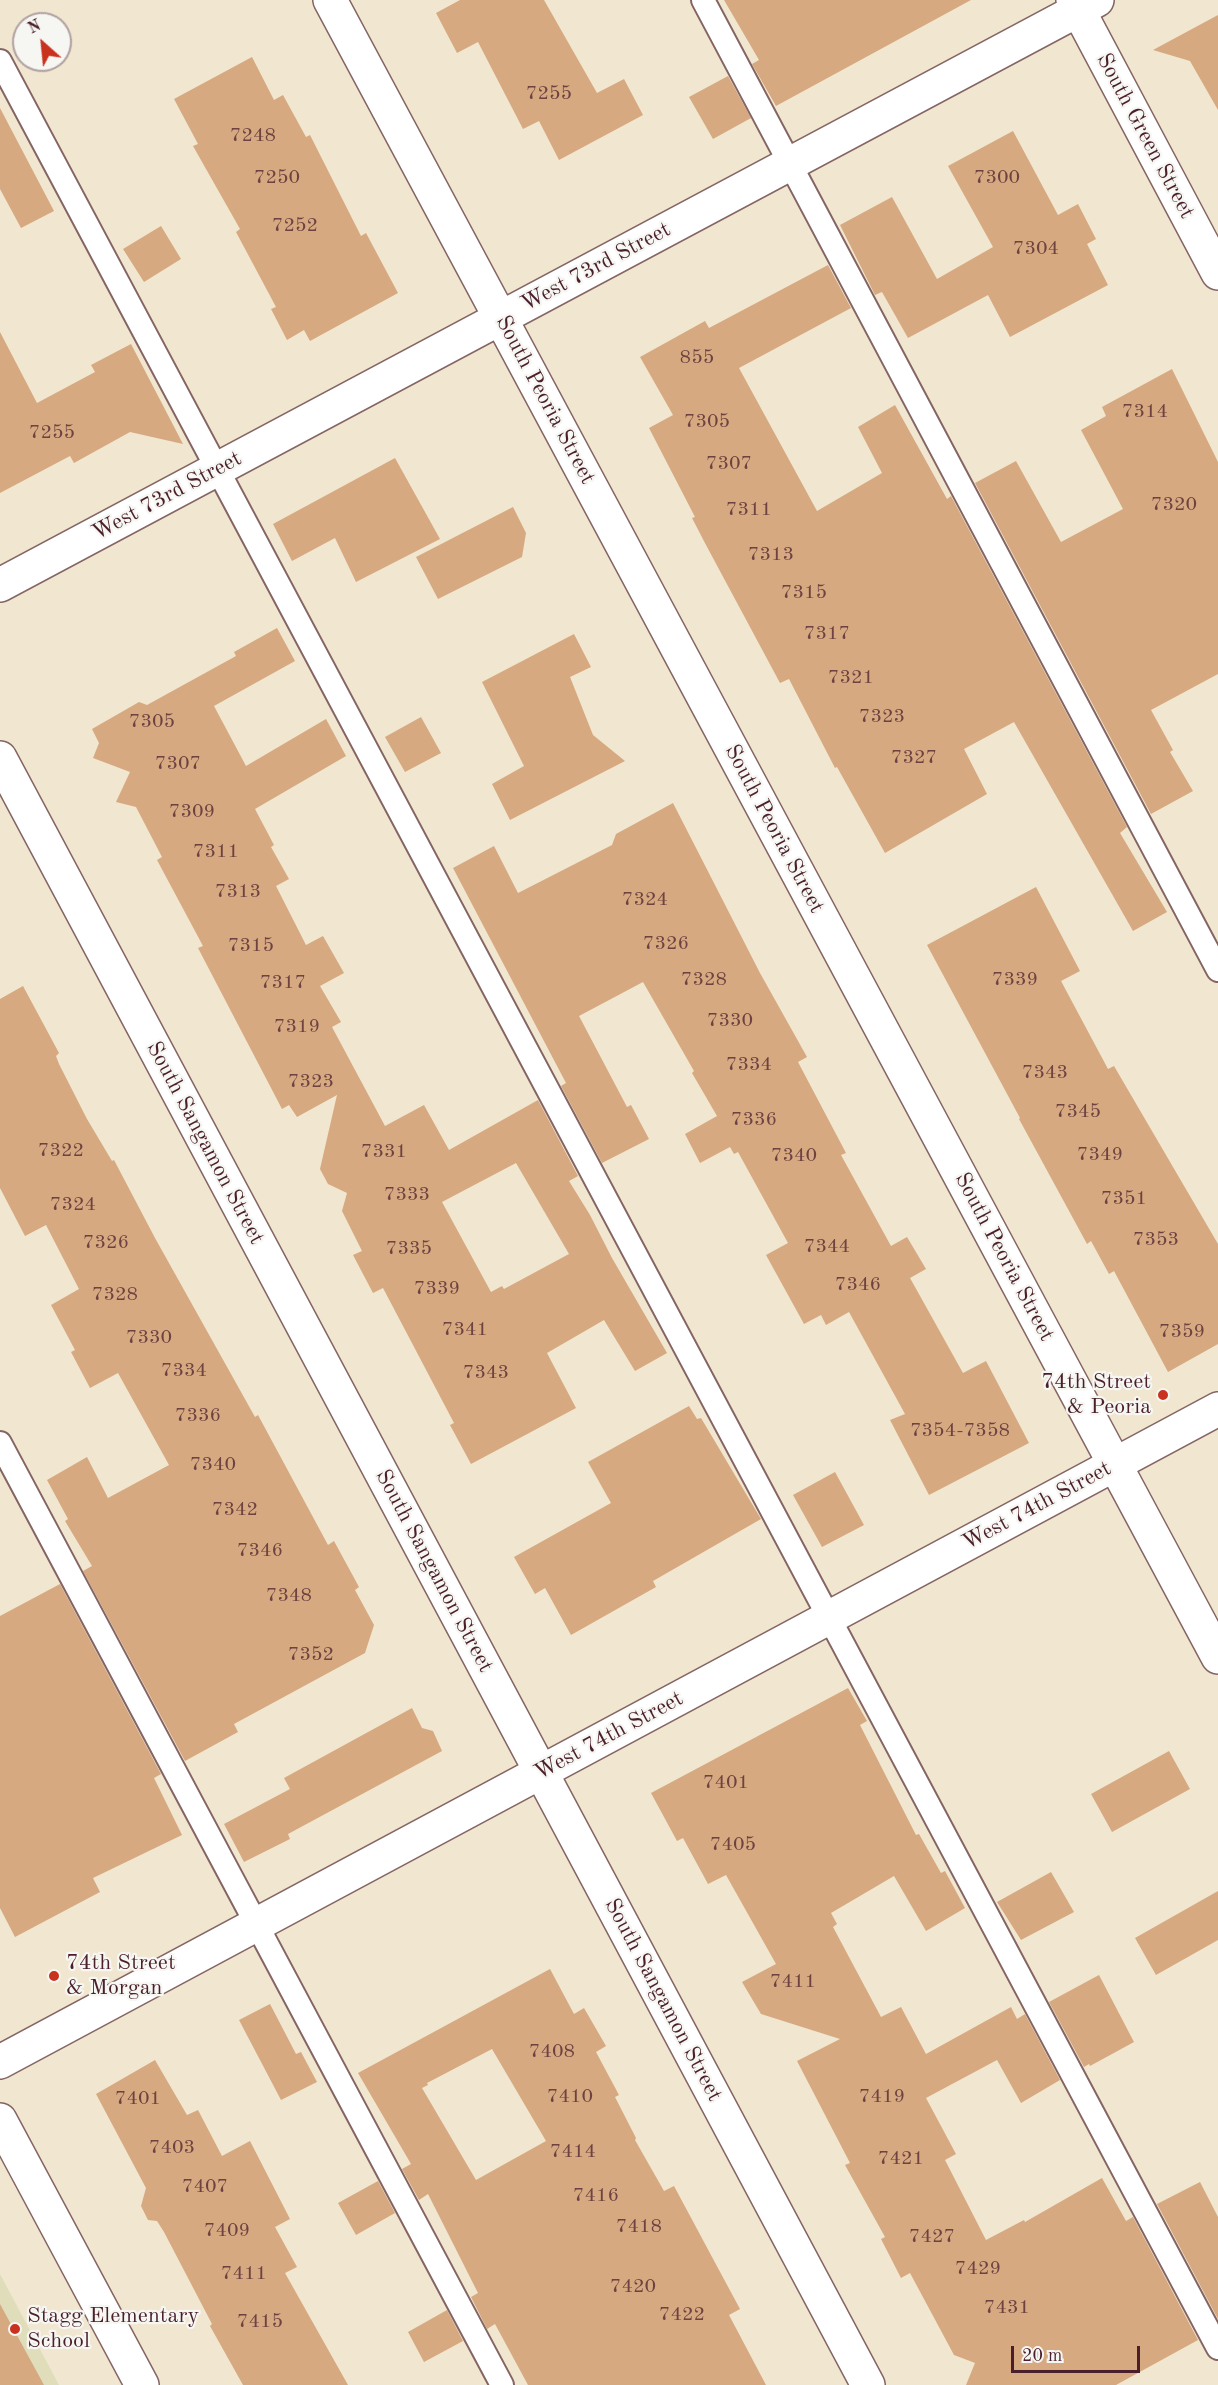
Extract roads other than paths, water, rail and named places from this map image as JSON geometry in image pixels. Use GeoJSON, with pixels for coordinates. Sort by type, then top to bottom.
{"type":"FeatureCollection","features":[{"type":"Feature","properties":{"kind":"street","name":"South Peoria Street"},"geometry":{"type":"LineString","coordinates":[[330,0],[1218,1657]]}},
{"type":"Feature","properties":{"kind":"street","name":"West 73rd Street"},"geometry":{"type":"LineString","coordinates":[[0,585],[790,163],[1083,3]]}},
{"type":"Feature","properties":{"kind":"street","name":"South Green Street"},"geometry":{"type":"LineString","coordinates":[[1083,3],[1218,273]]}},
{"type":"Feature","properties":{"kind":"street","name":"South Sangamon Street"},"geometry":{"type":"LineString","coordinates":[[0,758],[868,2385]]}},
{"type":"Feature","properties":{"kind":"street","name":"West 74th Street"},"geometry":{"type":"LineString","coordinates":[[0,2062],[1218,1409]]}},
{"type":"Feature","properties":{"kind":"street"},"geometry":{"type":"LineString","coordinates":[[0,2120],[141,2385]]}},
{"type":"Feature","properties":{"kind":"lane"},"geometry":{"type":"LineString","coordinates":[[703,0],[1218,970]]}},
{"type":"Feature","properties":{"kind":"lane"},"geometry":{"type":"LineString","coordinates":[[0,61],[1218,2348]]}},
{"type":"Feature","properties":{"kind":"lane"},"geometry":{"type":"LineString","coordinates":[[0,1443],[502,2385]]}},
{"type":"Feature","properties":{"kind":"place","name":"74th Street & Peoria"},"geometry":{"type":"Point","coordinates":[1163,1395]}},
{"type":"Feature","properties":{"kind":"place","name":"74th Street & Morgan"},"geometry":{"type":"Point","coordinates":[54,1976]}},
{"type":"Feature","properties":{"kind":"place","name":"Stagg Elementary School"},"geometry":{"type":"Point","coordinates":[15,2329]}}]}
